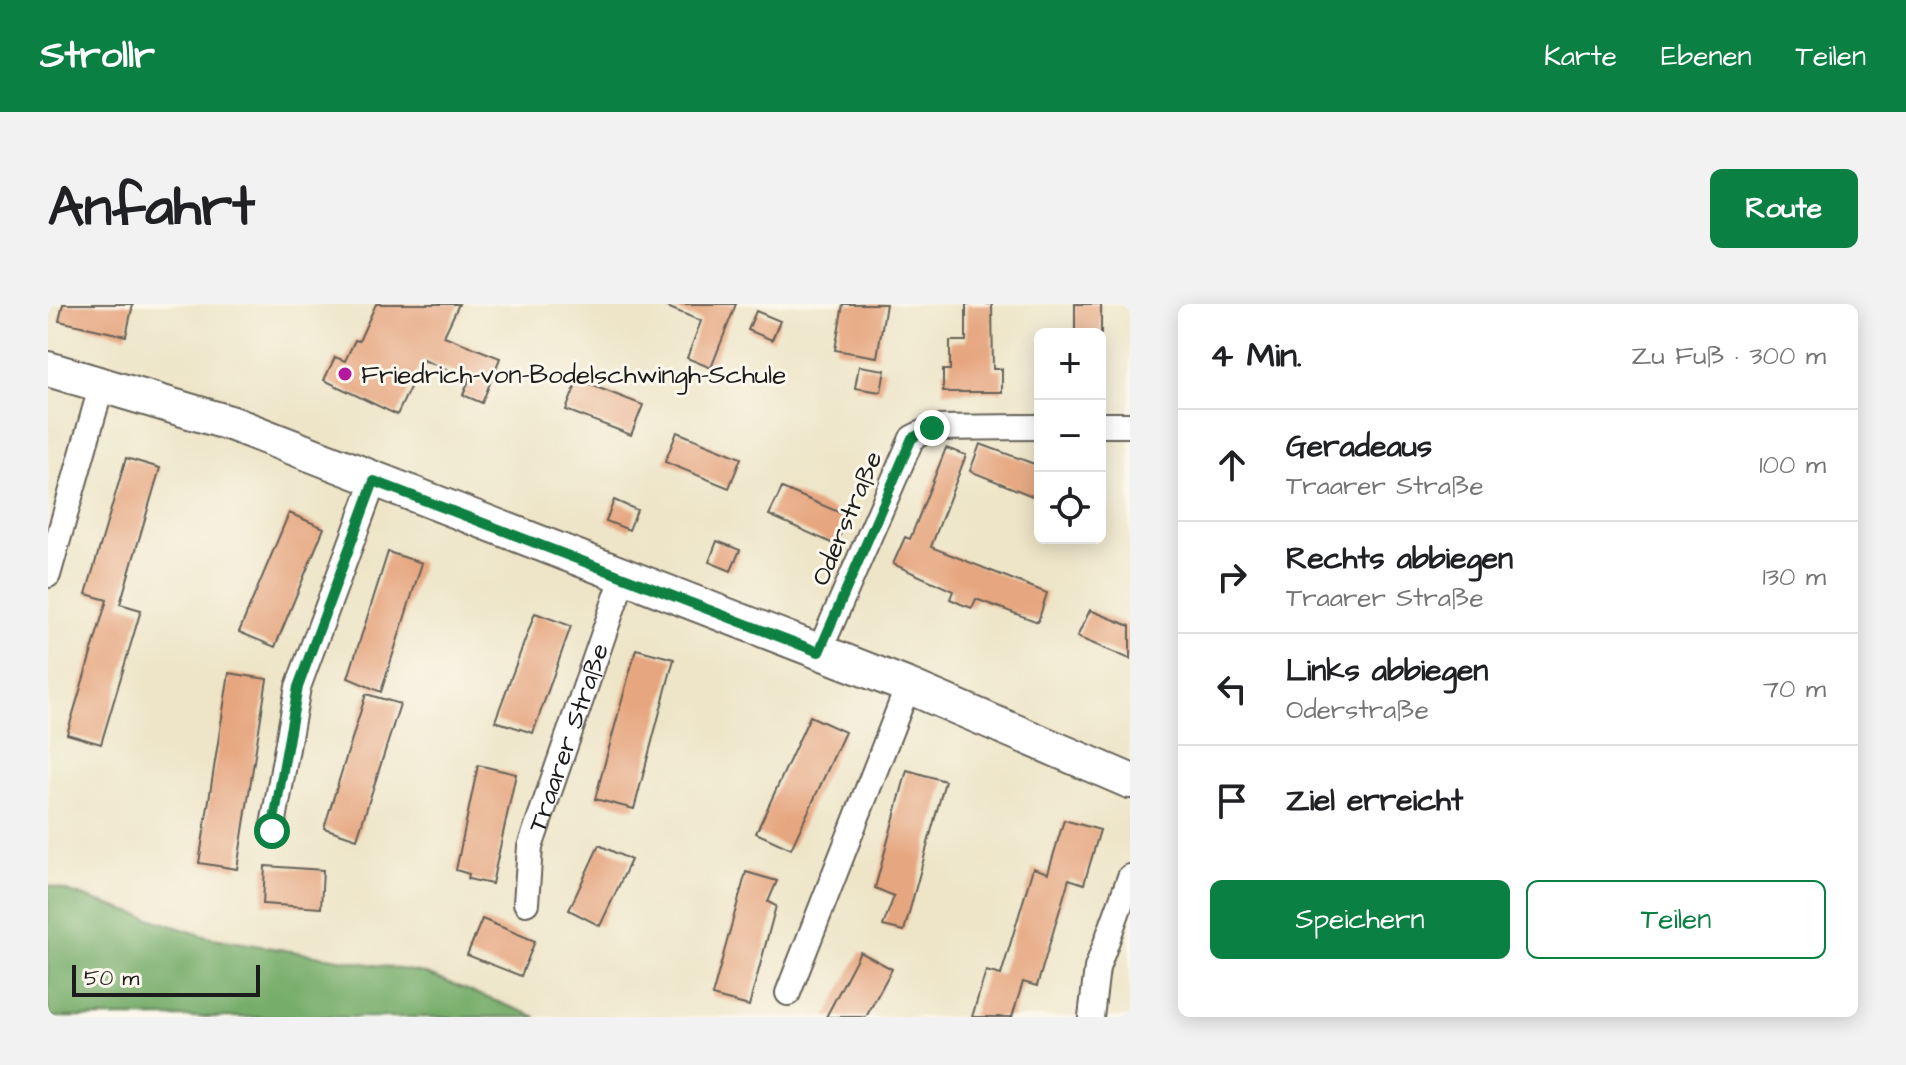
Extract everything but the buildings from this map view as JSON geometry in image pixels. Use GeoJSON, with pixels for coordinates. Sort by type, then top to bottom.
{"type":"FeatureCollection","features":[{"type":"Feature","properties":{"kind":"street"},"geometry":{"type":"LineString","coordinates":[[48,369],[233,424],[908,686],[1130,781]]}},
{"type":"Feature","properties":{"kind":"street"},"geometry":{"type":"LineString","coordinates":[[48,575],[102,384]]}},
{"type":"Feature","properties":{"kind":"street"},"geometry":{"type":"LineString","coordinates":[[1106,425],[1130,425]]}},
{"type":"Feature","properties":{"kind":"street","name":"Oderstraße"},"geometry":{"type":"LineString","coordinates":[[819,652],[912,438],[932,428],[1034,427]]}},
{"type":"Feature","properties":{"kind":"street"},"geometry":{"type":"LineString","coordinates":[[272,831],[298,687],[374,481]]}},
{"type":"Feature","properties":{"kind":"street","name":"Traarer Straße"},"geometry":{"type":"LineString","coordinates":[[526,903],[530,847],[624,575]]}},
{"type":"Feature","properties":{"kind":"street"},"geometry":{"type":"LineString","coordinates":[[788,993],[908,686]]}},
{"type":"Feature","properties":{"kind":"street"},"geometry":{"type":"LineString","coordinates":[[1091,1017],[1097,968],[1130,877]]}},
{"type":"Feature","properties":{"kind":"green space"},"geometry":{"type":"Polygon","coordinates":[[[48,885],[207,937],[424,973],[537,1017],[48,1017],[48,885]]]}},
{"type":"Feature","properties":{"kind":"place","name":"Friedrich-von-Bodelschwingh-Schule"},"geometry":{"type":"Point","coordinates":[345,374]}},
{"type":"Feature","properties":{"kind":"route"},"geometry":{"type":"LineString","coordinates":[[272,831],[298,687],[374,481],[819,652],[912,438],[932,428]]}}]}
